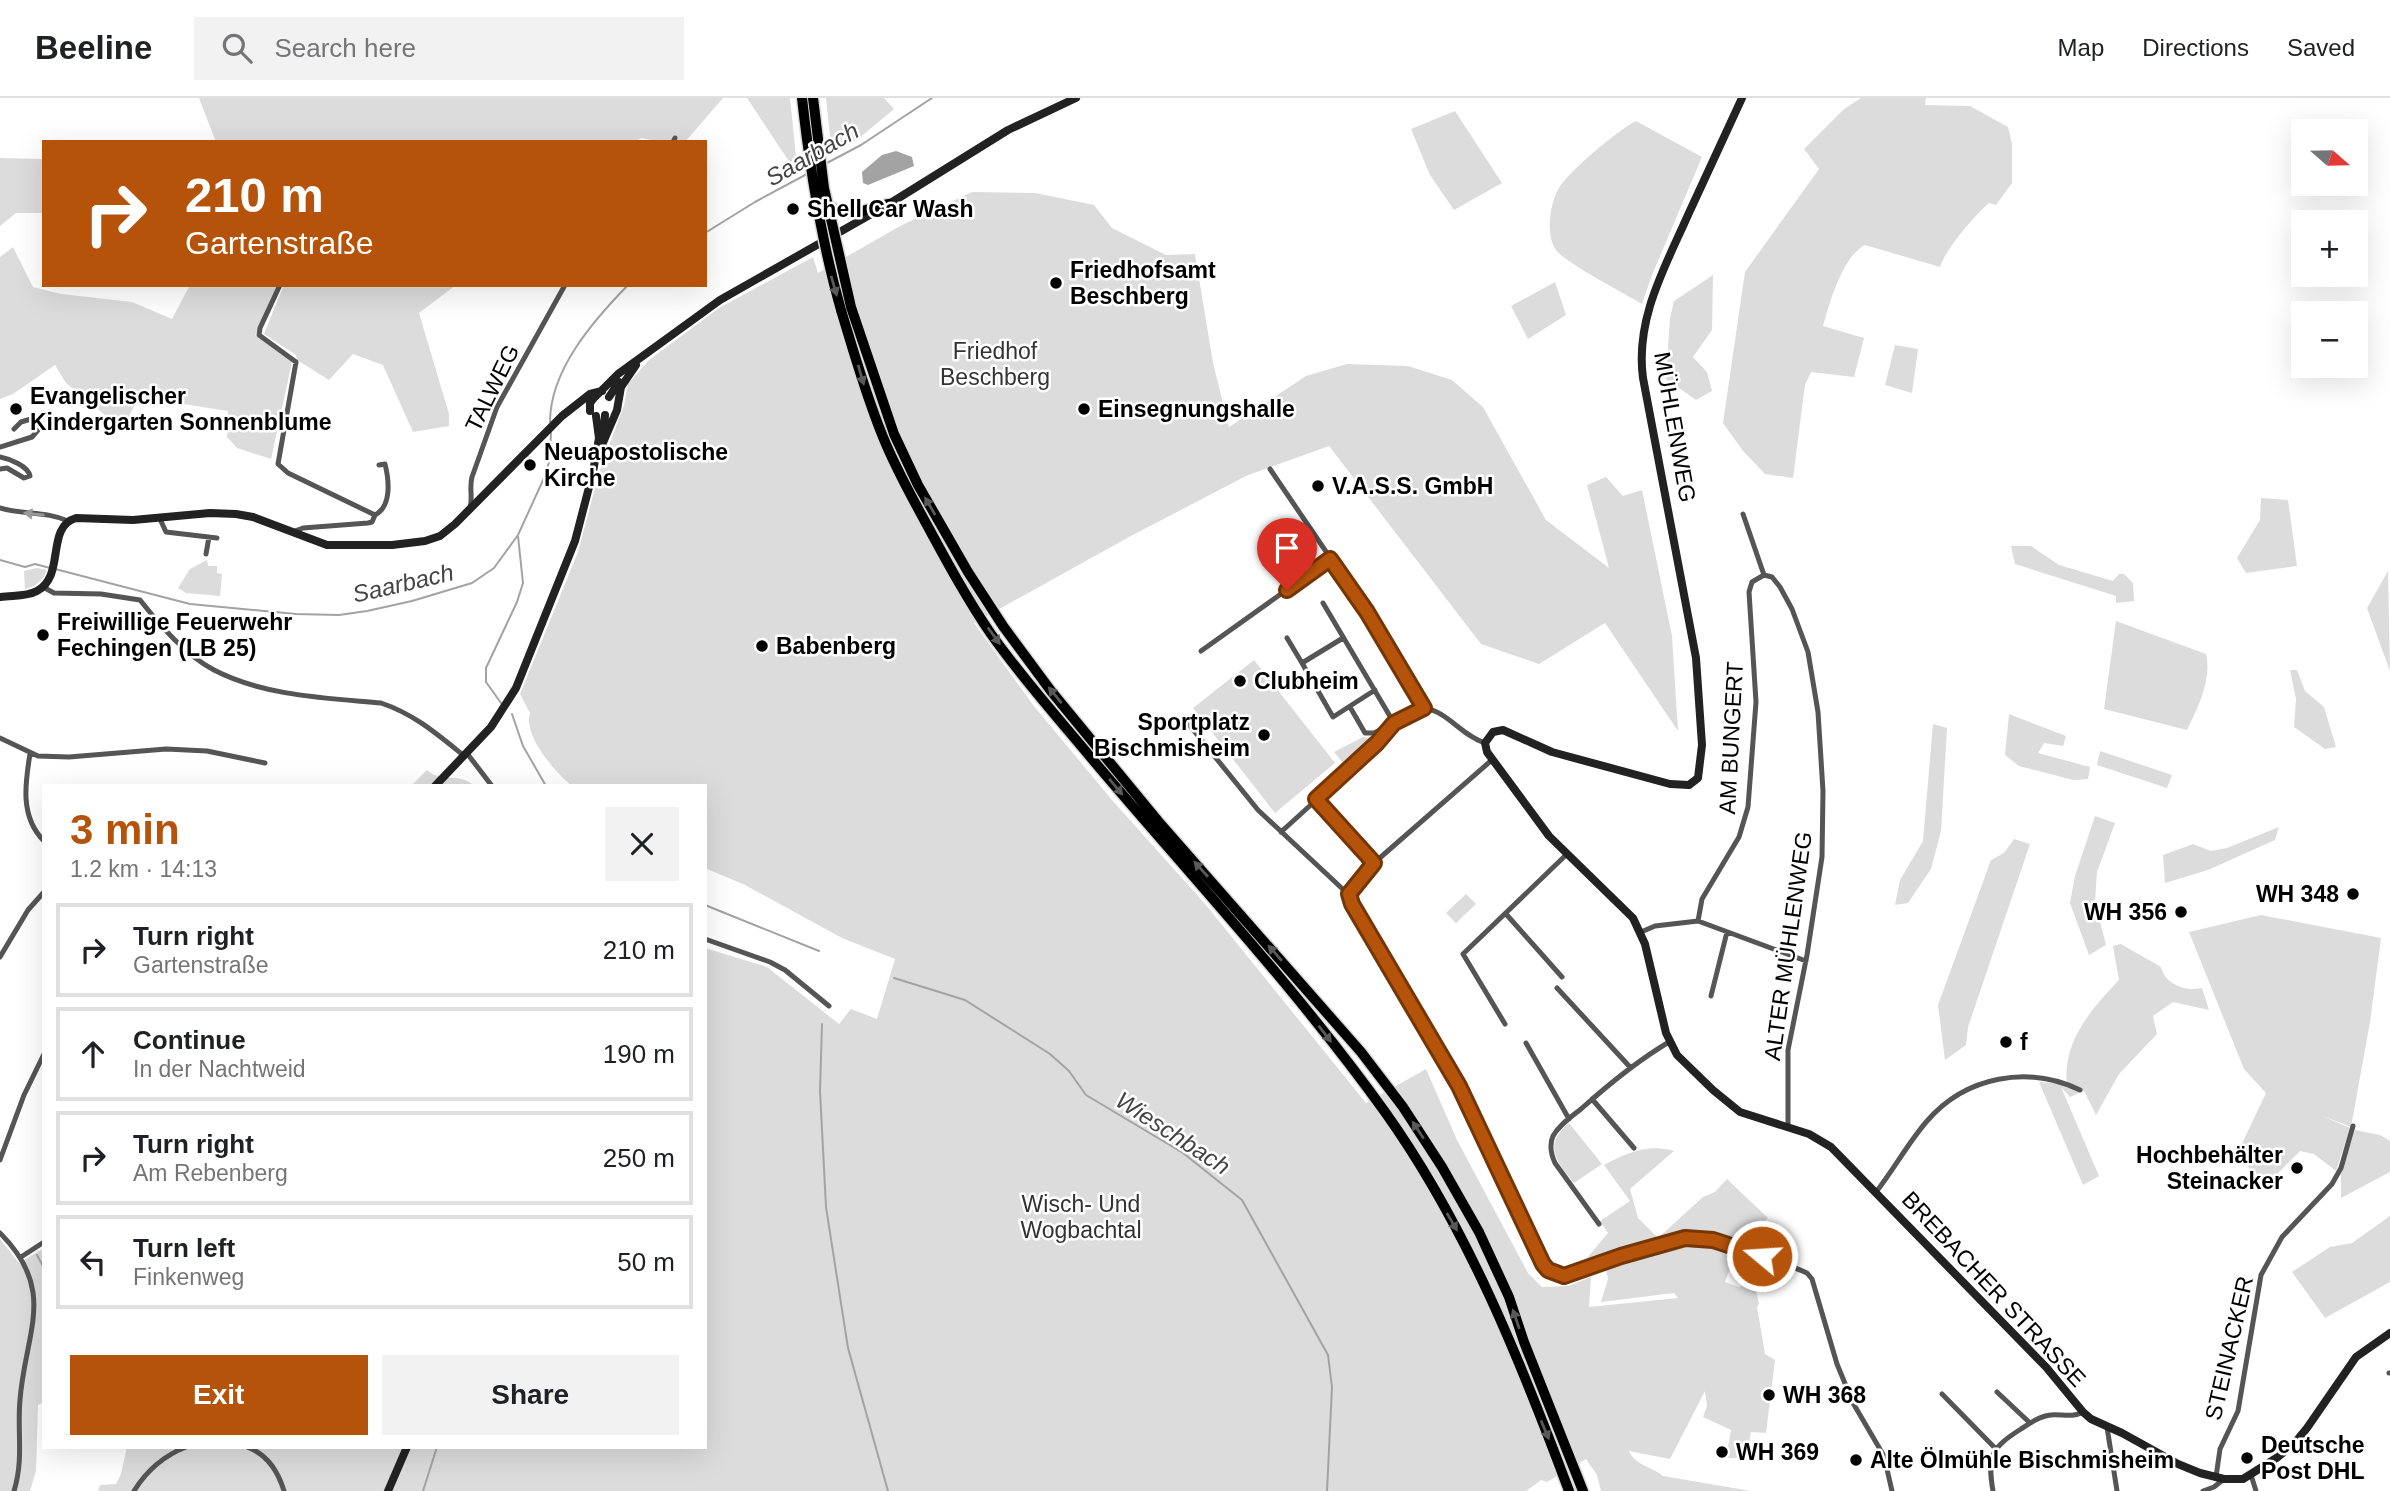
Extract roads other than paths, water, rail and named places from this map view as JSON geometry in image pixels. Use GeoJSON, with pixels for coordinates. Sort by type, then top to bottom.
{"type":"FeatureCollection","features":[{"type":"Feature","properties":{"kind":"highway"},"geometry":{"type":"LineString","coordinates":[[807,98],[827,239]]}},
{"type":"Feature","properties":{"kind":"highway"},"geometry":{"type":"LineString","coordinates":[[807,98],[846,308],[866,391],[884,440],[909,492],[963,590],[992,634],[1041,697],[1283,980],[1369,1090],[1425,1174],[1493,1303],[1569,1491]]}},
{"type":"Feature","properties":{"kind":"highway"},"geometry":{"type":"LineString","coordinates":[[822,204],[848,214],[889,204]]}},
{"type":"Feature","properties":{"kind":"highway"},"geometry":{"type":"LineString","coordinates":[[846,308],[894,434],[918,485],[1003,626],[1051,691],[1158,821],[1361,1052],[1403,1107],[1442,1167],[1473,1221],[1509,1297],[1583,1491]]}},
{"type":"Feature","properties":{"kind":"street"},"geometry":{"type":"LineString","coordinates":[[606,394],[618,374],[728,295],[889,204],[1009,130],[1076,98]]}},
{"type":"Feature","properties":{"kind":"street","name":"MÜHLENWEG"},"geometry":{"type":"LineString","coordinates":[[1485,743],[1493,732],[1503,730],[1560,755],[1678,786],[1693,783],[1699,774],[1702,745],[1700,693],[1689,614],[1643,378],[1641,345],[1658,282],[1742,98]]}},
{"type":"Feature","properties":{"kind":"street"},"geometry":{"type":"LineString","coordinates":[[279,287],[259,335],[296,362],[278,464],[288,473],[375,515]]}},
{"type":"Feature","properties":{"kind":"street","name":"TALWEG"},"geometry":{"type":"LineString","coordinates":[[468,511],[473,498],[470,486],[472,477],[497,407],[564,287]]}},
{"type":"Feature","properties":{"kind":"street"},"geometry":{"type":"LineString","coordinates":[[437,784],[501,714],[515,689],[575,541],[593,472],[617,410],[621,387],[645,354]]}},
{"type":"Feature","properties":{"kind":"street"},"geometry":{"type":"LineString","coordinates":[[602,445],[597,414],[590,403],[606,394],[636,365]]}},
{"type":"Feature","properties":{"kind":"street"},"geometry":{"type":"LineString","coordinates":[[0,597],[26,595],[43,587],[52,574],[60,535],[68,521],[76,518],[159,519],[210,513],[236,514],[253,517],[337,546],[416,543],[440,536],[561,417],[590,394],[606,394]]}},
{"type":"Feature","properties":{"kind":"street"},"geometry":{"type":"LineString","coordinates":[[561,417],[597,414],[611,408],[606,394]]}},
{"type":"Feature","properties":{"kind":"street"},"geometry":{"type":"LineString","coordinates":[[593,472],[599,438],[597,414]]}},
{"type":"Feature","properties":{"kind":"street"},"geometry":{"type":"LineString","coordinates":[[0,447],[32,437],[38,430],[38,423],[30,419],[14,429]]}},
{"type":"Feature","properties":{"kind":"street"},"geometry":{"type":"LineString","coordinates":[[0,457],[12,460],[27,470],[30,476],[24,478],[7,468],[0,469]]}},
{"type":"Feature","properties":{"kind":"street"},"geometry":{"type":"LineString","coordinates":[[292,532],[303,528],[368,523],[374,519],[381,511],[388,494],[385,464],[379,465]]}},
{"type":"Feature","properties":{"kind":"street"},"geometry":{"type":"LineString","coordinates":[[1270,469],[1367,612],[1424,708]]}},
{"type":"Feature","properties":{"kind":"street"},"geometry":{"type":"LineString","coordinates":[[0,508],[68,521]]}},
{"type":"Feature","properties":{"kind":"street"},"geometry":{"type":"LineString","coordinates":[[1743,514],[1764,575]]}},
{"type":"Feature","properties":{"kind":"street"},"geometry":{"type":"LineString","coordinates":[[159,519],[166,532],[217,538]]}},
{"type":"Feature","properties":{"kind":"street"},"geometry":{"type":"LineString","coordinates":[[206,555],[209,537]]}},
{"type":"Feature","properties":{"kind":"street"},"geometry":{"type":"LineString","coordinates":[[1201,651],[1330,559]]}},
{"type":"Feature","properties":{"kind":"street","name":"AM BUNGERT"},"geometry":{"type":"LineString","coordinates":[[1698,920],[1702,899],[1739,837],[1748,807],[1756,702],[1749,592],[1752,582],[1764,575]]}},
{"type":"Feature","properties":{"kind":"street","name":"ALTER MÜHLENWEG"},"geometry":{"type":"LineString","coordinates":[[1764,575],[1772,577],[1780,587],[1802,633],[1812,666],[1823,791],[1823,842],[1806,961],[1788,1050],[1788,1128]]}},
{"type":"Feature","properties":{"kind":"street"},"geometry":{"type":"LineString","coordinates":[[43,587],[54,593],[101,594],[140,600],[183,646],[214,670],[284,692],[381,703],[394,707],[419,720],[465,753],[490,784]]}},
{"type":"Feature","properties":{"kind":"street"},"geometry":{"type":"LineString","coordinates":[[1323,604],[1394,723]]}},
{"type":"Feature","properties":{"kind":"street"},"geometry":{"type":"LineString","coordinates":[[1287,638],[1333,717],[1375,690]]}},
{"type":"Feature","properties":{"kind":"street"},"geometry":{"type":"LineString","coordinates":[[1302,663],[1343,638]]}},
{"type":"Feature","properties":{"kind":"street"},"geometry":{"type":"LineString","coordinates":[[1350,707],[1365,733],[1374,733],[1424,708],[1433,710],[1476,740],[1485,743]]}},
{"type":"Feature","properties":{"kind":"street"},"geometry":{"type":"LineString","coordinates":[[1186,721],[1251,803],[1349,894],[1360,920],[1444,1059],[1543,1264],[1553,1273],[1564,1276],[1685,1238],[1702,1238],[1779,1262],[1810,1275],[1837,1364],[1853,1403],[1884,1456],[1892,1491]]}},
{"type":"Feature","properties":{"kind":"street"},"geometry":{"type":"LineString","coordinates":[[1280,832],[1370,750],[1394,723]]}},
{"type":"Feature","properties":{"kind":"street"},"geometry":{"type":"LineString","coordinates":[[0,738],[30,754],[55,758],[166,749],[189,750],[265,763]]}},
{"type":"Feature","properties":{"kind":"street","name":"BREBACHER STRASSE"},"geometry":{"type":"LineString","coordinates":[[1485,743],[1493,760],[1549,836],[1633,918],[1641,932],[1669,1042],[1677,1055],[1740,1112],[1809,1134],[1825,1142],[2046,1367],[2083,1412],[2178,1465],[2220,1478]]}},
{"type":"Feature","properties":{"kind":"street"},"geometry":{"type":"LineString","coordinates":[[30,754],[25,799],[27,813],[42,838]]}},
{"type":"Feature","properties":{"kind":"street"},"geometry":{"type":"LineString","coordinates":[[1349,894],[1374,863],[1493,760]]}},
{"type":"Feature","properties":{"kind":"street"},"geometry":{"type":"LineString","coordinates":[[1316,799],[1374,863]]}},
{"type":"Feature","properties":{"kind":"street"},"geometry":{"type":"LineString","coordinates":[[1505,1024],[1463,954],[1567,854]]}},
{"type":"Feature","properties":{"kind":"street"},"geometry":{"type":"LineString","coordinates":[[0,957],[29,910],[42,894]]}},
{"type":"Feature","properties":{"kind":"street"},"geometry":{"type":"LineString","coordinates":[[1506,914],[1562,977]]}},
{"type":"Feature","properties":{"kind":"street"},"geometry":{"type":"LineString","coordinates":[[1641,932],[1655,926],[1698,920],[1806,961]]}},
{"type":"Feature","properties":{"kind":"street"},"geometry":{"type":"LineString","coordinates":[[1711,996],[1727,932]]}},
{"type":"Feature","properties":{"kind":"street"},"geometry":{"type":"LineString","coordinates":[[707,940],[785,970],[829,1006]]}},
{"type":"Feature","properties":{"kind":"street"},"geometry":{"type":"LineString","coordinates":[[1557,988],[1630,1067]]}},
{"type":"Feature","properties":{"kind":"street"},"geometry":{"type":"LineString","coordinates":[[1599,1224],[1553,1159],[1552,1139],[1559,1128],[1630,1067],[1669,1042]]}},
{"type":"Feature","properties":{"kind":"street"},"geometry":{"type":"LineString","coordinates":[[1526,1043],[1569,1119]]}},
{"type":"Feature","properties":{"kind":"street"},"geometry":{"type":"LineString","coordinates":[[0,1160],[24,1095],[42,1058]]}},
{"type":"Feature","properties":{"kind":"street","name":"BREBACHER STRASSE"},"geometry":{"type":"LineString","coordinates":[[1876,1192],[1927,1121],[1946,1103],[1970,1088],[1992,1079],[2013,1076],[2061,1081],[2080,1090]]}},
{"type":"Feature","properties":{"kind":"street"},"geometry":{"type":"LineString","coordinates":[[1592,1099],[1634,1148]]}},
{"type":"Feature","properties":{"kind":"street","name":"STEINACKER"},"geometry":{"type":"LineString","coordinates":[[2220,1478],[2218,1455],[2238,1410],[2261,1275],[2282,1237],[2332,1184],[2341,1168],[2353,1126]]}},
{"type":"Feature","properties":{"kind":"street"},"geometry":{"type":"LineString","coordinates":[[0,1233],[21,1257],[30,1275],[34,1293],[34,1319],[21,1390],[21,1455],[14,1491]]}},
{"type":"Feature","properties":{"kind":"street"},"geometry":{"type":"LineString","coordinates":[[1729,1245],[1731,1237]]}},
{"type":"Feature","properties":{"kind":"street"},"geometry":{"type":"LineString","coordinates":[[21,1257],[42,1243]]}},
{"type":"Feature","properties":{"kind":"street"},"geometry":{"type":"LineString","coordinates":[[2203,1491],[2214,1487],[2220,1478],[2236,1480],[2250,1475],[2293,1445],[2315,1418],[2356,1357],[2390,1333]]}},
{"type":"Feature","properties":{"kind":"street"},"geometry":{"type":"LineString","coordinates":[[1997,1392],[2031,1423]]}},
{"type":"Feature","properties":{"kind":"street"},"geometry":{"type":"LineString","coordinates":[[1942,1394],[1995,1448]]}},
{"type":"Feature","properties":{"kind":"street"},"geometry":{"type":"LineString","coordinates":[[1993,1491],[1990,1462],[1995,1448],[2031,1423],[2051,1415],[2070,1416],[2083,1412]]}},
{"type":"Feature","properties":{"kind":"street"},"geometry":{"type":"LineString","coordinates":[[2107,1427],[2117,1491]]}},
{"type":"Feature","properties":{"kind":"street"},"geometry":{"type":"LineString","coordinates":[[134,1491],[155,1465],[183,1449]]}},
{"type":"Feature","properties":{"kind":"street"},"geometry":{"type":"LineString","coordinates":[[250,1449],[270,1464],[284,1491]]}},
{"type":"Feature","properties":{"kind":"street"},"geometry":{"type":"LineString","coordinates":[[388,1491],[406,1449]]}},
{"type":"Feature","properties":{"kind":"street"},"geometry":{"type":"LineString","coordinates":[[2250,1475],[2256,1491]]}},
{"type":"Feature","properties":{"kind":"waterway","name":"Saarbach"},"geometry":{"type":"LineString","coordinates":[[825,164],[861,145],[932,98]]}},
{"type":"Feature","properties":{"kind":"waterway","name":"Saarbach"},"geometry":{"type":"LineString","coordinates":[[707,232],[807,174]]}},
{"type":"Feature","properties":{"kind":"waterway","name":"Saarbach"},"geometry":{"type":"LineString","coordinates":[[550,422],[552,403],[565,365],[588,330],[626,287]]}},
{"type":"Feature","properties":{"kind":"waterway","name":"Saarbach"},"geometry":{"type":"LineString","coordinates":[[55,569],[190,604],[296,614],[339,615],[412,601],[472,583],[494,568],[518,535],[544,478],[550,459],[551,431]]}},
{"type":"Feature","properties":{"kind":"waterway","name":"Wieschbach"},"geometry":{"type":"LineString","coordinates":[[501,703],[486,682],[486,668],[523,583],[518,536]]}},
{"type":"Feature","properties":{"kind":"waterway","name":"Saarbach"},"geometry":{"type":"LineString","coordinates":[[0,560],[25,567],[35,564],[50,568]]}},
{"type":"Feature","properties":{"kind":"waterway","name":"Wieschbach"},"geometry":{"type":"LineString","coordinates":[[512,714],[523,746],[545,784]]}},
{"type":"Feature","properties":{"kind":"waterway","name":"Wieschbach"},"geometry":{"type":"LineString","coordinates":[[707,906],[819,951]]}},
{"type":"Feature","properties":{"kind":"waterway","name":"Wieschbach"},"geometry":{"type":"LineString","coordinates":[[894,978],[965,1000],[1050,1054],[1069,1071],[1086,1095],[1183,1153],[1242,1200],[1328,1355],[1332,1387],[1327,1491]]}},
{"type":"Feature","properties":{"kind":"waterway"},"geometry":{"type":"LineString","coordinates":[[822,1024],[820,1091],[826,1207],[848,1348],[888,1491]]}},
{"type":"Feature","properties":{"kind":"waterway"},"geometry":{"type":"LineString","coordinates":[[37,1255],[42,1264]]}},
{"type":"Feature","properties":{"kind":"waterway"},"geometry":{"type":"LineString","coordinates":[[423,1491],[436,1449]]}},
{"type":"Feature","properties":{"kind":"place","name":"Shell Car Wash"},"geometry":{"type":"Point","coordinates":[793,209]}},
{"type":"Feature","properties":{"kind":"place","name":"Friedhofsamt Beschberg"},"geometry":{"type":"Point","coordinates":[1056,283]}},
{"type":"Feature","properties":{"kind":"place","name":"Evangelischer Kindergarten Sonnenblume"},"geometry":{"type":"Point","coordinates":[16,409]}},
{"type":"Feature","properties":{"kind":"place","name":"Einsegnungshalle"},"geometry":{"type":"Point","coordinates":[1084,409]}},
{"type":"Feature","properties":{"kind":"place","name":"Neuapostolische Kirche"},"geometry":{"type":"Point","coordinates":[530,465]}},
{"type":"Feature","properties":{"kind":"place","name":"V.A.S.S. GmbH"},"geometry":{"type":"Point","coordinates":[1318,486]}},
{"type":"Feature","properties":{"kind":"place","name":"Freiwillige Feuerwehr Fechingen (LB 25)"},"geometry":{"type":"Point","coordinates":[43,635]}},
{"type":"Feature","properties":{"kind":"place","name":"Babenberg"},"geometry":{"type":"Point","coordinates":[762,646]}},
{"type":"Feature","properties":{"kind":"place","name":"Clubheim"},"geometry":{"type":"Point","coordinates":[1240,681]}},
{"type":"Feature","properties":{"kind":"place","name":"Sportplatz Bischmisheim"},"geometry":{"type":"Point","coordinates":[1264,735]}},
{"type":"Feature","properties":{"kind":"place","name":"WH 348"},"geometry":{"type":"Point","coordinates":[2353,894]}},
{"type":"Feature","properties":{"kind":"place","name":"WH 356"},"geometry":{"type":"Point","coordinates":[2181,912]}},
{"type":"Feature","properties":{"kind":"place","name":"f"},"geometry":{"type":"Point","coordinates":[2006,1042]}},
{"type":"Feature","properties":{"kind":"place","name":"Hochbehälter Steinacker"},"geometry":{"type":"Point","coordinates":[2297,1168]}},
{"type":"Feature","properties":{"kind":"place","name":"WH 368"},"geometry":{"type":"Point","coordinates":[1769,1395]}},
{"type":"Feature","properties":{"kind":"place","name":"WH 369"},"geometry":{"type":"Point","coordinates":[1722,1452]}},
{"type":"Feature","properties":{"kind":"place","name":"Deutsche Post DHL"},"geometry":{"type":"Point","coordinates":[2247,1458]}},
{"type":"Feature","properties":{"kind":"place","name":"Alte Ölmühle Bischmisheim"},"geometry":{"type":"Point","coordinates":[1856,1460]}},
{"type":"Feature","properties":{"kind":"park label","name":"Friedhof Beschberg"},"geometry":{"type":"Point","coordinates":[995,364]}},
{"type":"Feature","properties":{"kind":"park label","name":"Wisch- Und Wogbachtal"},"geometry":{"type":"Point","coordinates":[1081,1217]}}]}
